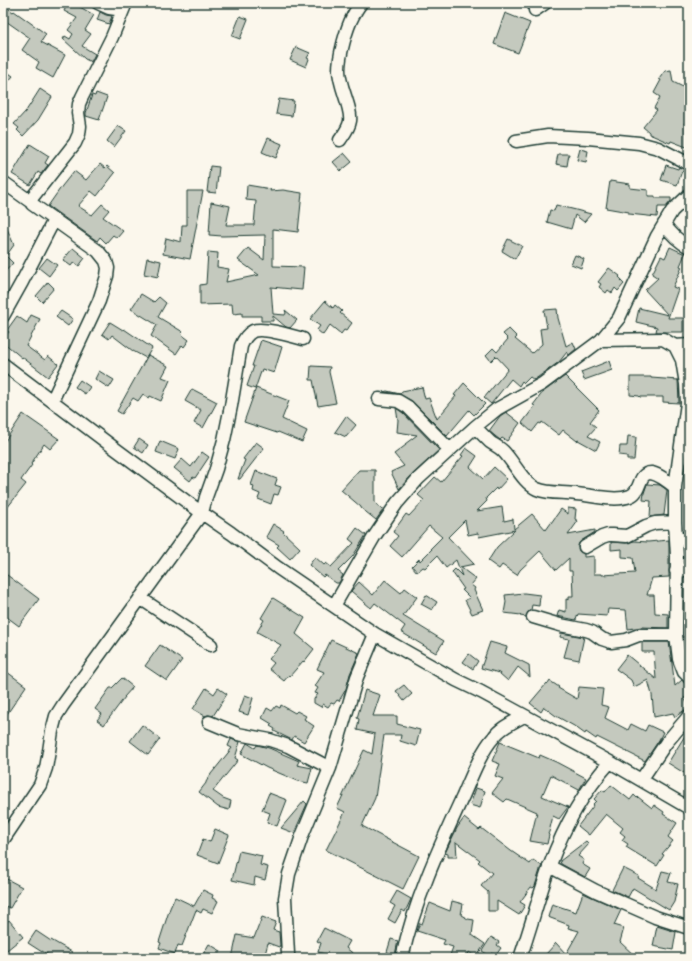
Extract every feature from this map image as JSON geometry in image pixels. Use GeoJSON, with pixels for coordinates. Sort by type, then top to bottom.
{"type":"FeatureCollection","features":[{"type":"Feature","properties":{"kind":"street"},"geometry":{"type":"LineString","coordinates":[[31,202],[31,199],[75,143],[79,134],[80,126],[78,113],[79,104],[125,7],[110,8],[98,3]]}},
{"type":"Feature","properties":{"kind":"street"},"geometry":{"type":"LineString","coordinates":[[340,140],[348,128],[350,121],[348,108],[340,82],[340,56],[353,15],[361,3]]}},
{"type":"Feature","properties":{"kind":"street"},"geometry":{"type":"LineString","coordinates":[[516,141],[548,136],[639,143],[658,148],[689,164]]}},
{"type":"Feature","properties":{"kind":"street"},"geometry":{"type":"LineString","coordinates":[[3,182],[98,251],[106,261],[108,268],[99,301],[52,401]]}},
{"type":"Feature","properties":{"kind":"street"},"geometry":{"type":"LineString","coordinates":[[334,606],[374,537],[397,502],[418,479],[497,409],[542,384],[601,340],[619,318],[664,224],[672,211],[689,195]]}},
{"type":"Feature","properties":{"kind":"street"},"geometry":{"type":"LineString","coordinates":[[3,316],[54,220]]}},
{"type":"Feature","properties":{"kind":"street"},"geometry":{"type":"LineString","coordinates":[[664,224],[671,234],[689,247]]}},
{"type":"Feature","properties":{"kind":"street"},"geometry":{"type":"LineString","coordinates":[[3,840],[40,785],[50,751],[52,732],[56,716],[202,513],[224,440],[241,346],[245,338],[252,331],[262,331],[303,339]]}},
{"type":"Feature","properties":{"kind":"street"},"geometry":{"type":"LineString","coordinates":[[601,340],[663,339],[675,346],[682,360],[686,384],[687,403],[675,487],[676,635],[678,659],[684,672],[689,677]]}},
{"type":"Feature","properties":{"kind":"street"},"geometry":{"type":"LineString","coordinates":[[675,346],[689,345]]}},
{"type":"Feature","properties":{"kind":"street"},"geometry":{"type":"LineString","coordinates":[[3,364],[202,513],[375,634],[456,680],[610,762],[689,808]]}},
{"type":"Feature","properties":{"kind":"street"},"geometry":{"type":"LineString","coordinates":[[379,399],[398,401],[408,407],[450,450]]}},
{"type":"Feature","properties":{"kind":"street"},"geometry":{"type":"LineString","coordinates":[[475,427],[502,450],[514,463],[526,482],[535,489],[547,492],[575,493],[618,499],[631,496],[636,493],[641,479],[645,475],[652,473],[664,478],[675,487]]}},
{"type":"Feature","properties":{"kind":"street"},"geometry":{"type":"LineString","coordinates":[[585,547],[608,535],[627,536],[655,523],[675,522]]}},
{"type":"Feature","properties":{"kind":"street"},"geometry":{"type":"LineString","coordinates":[[676,537],[689,540]]}},
{"type":"Feature","properties":{"kind":"street"},"geometry":{"type":"LineString","coordinates":[[676,571],[689,568]]}},
{"type":"Feature","properties":{"kind":"street"},"geometry":{"type":"LineString","coordinates":[[140,598],[212,645]]}},
{"type":"Feature","properties":{"kind":"street"},"geometry":{"type":"LineString","coordinates":[[533,617],[560,625],[586,630],[611,642],[626,640],[639,635],[676,635]]}},
{"type":"Feature","properties":{"kind":"street"},"geometry":{"type":"LineString","coordinates":[[288,958],[285,898],[289,874],[302,836],[330,768],[357,677],[375,634]]}},
{"type":"Feature","properties":{"kind":"street"},"geometry":{"type":"LineString","coordinates":[[402,958],[406,939],[428,876],[477,765],[494,737],[500,731],[524,716]]}},
{"type":"Feature","properties":{"kind":"street"},"geometry":{"type":"LineString","coordinates":[[641,780],[666,742],[689,716]]}},
{"type":"Feature","properties":{"kind":"street"},"geometry":{"type":"LineString","coordinates":[[209,722],[238,734],[270,740],[288,746],[330,768]]}},
{"type":"Feature","properties":{"kind":"street"},"geometry":{"type":"LineString","coordinates":[[520,958],[549,866],[560,838],[595,780],[610,762]]}},
{"type":"Feature","properties":{"kind":"street"},"geometry":{"type":"LineString","coordinates":[[549,866],[596,891],[655,917],[689,928]]}},
{"type":"Feature","properties":{"kind":"building"},"geometry":{"type":"Polygon","coordinates":[[[68,3],[73,3],[94,15],[85,30],[91,34],[82,46],[95,54],[91,62],[85,59],[63,39],[65,36],[70,39],[73,34],[68,30],[77,18],[64,11],[68,3]]]}},
{"type":"Feature","properties":{"kind":"building"},"geometry":{"type":"Polygon","coordinates":[[[3,5],[46,34],[41,42],[65,55],[53,78],[36,68],[39,62],[22,50],[30,38],[3,19],[3,5]]]}},
{"type":"Feature","properties":{"kind":"building"},"geometry":{"type":"Polygon","coordinates":[[[100,12],[112,16],[109,24],[97,20],[100,12]]]}},
{"type":"Feature","properties":{"kind":"building"},"geometry":{"type":"Polygon","coordinates":[[[505,13],[530,23],[518,53],[494,44],[505,13]]]}},
{"type":"Feature","properties":{"kind":"building"},"geometry":{"type":"Polygon","coordinates":[[[240,16],[248,19],[240,39],[232,36],[240,16]]]}},
{"type":"Feature","properties":{"kind":"building"},"geometry":{"type":"Polygon","coordinates":[[[296,47],[310,53],[307,58],[309,59],[306,67],[290,60],[296,47]]]}},
{"type":"Feature","properties":{"kind":"building"},"geometry":{"type":"Polygon","coordinates":[[[3,69],[13,76],[3,88],[3,69]]]}},
{"type":"Feature","properties":{"kind":"building"},"geometry":{"type":"Polygon","coordinates":[[[671,70],[673,82],[689,90],[689,116],[684,124],[689,125],[689,148],[671,141],[670,143],[649,134],[649,132],[643,127],[657,110],[654,108],[660,97],[654,93],[661,80],[659,79],[665,71],[671,70]]]}},
{"type":"Feature","properties":{"kind":"building"},"geometry":{"type":"Polygon","coordinates":[[[40,89],[52,97],[38,120],[23,136],[17,130],[19,128],[14,124],[26,111],[40,89]]]}},
{"type":"Feature","properties":{"kind":"building"},"geometry":{"type":"Polygon","coordinates":[[[96,93],[107,97],[99,120],[86,116],[92,95],[95,96],[96,93]]]}},
{"type":"Feature","properties":{"kind":"building"},"geometry":{"type":"Polygon","coordinates":[[[279,99],[294,101],[292,116],[276,114],[279,99]]]}},
{"type":"Feature","properties":{"kind":"building"},"geometry":{"type":"Polygon","coordinates":[[[118,126],[126,131],[114,147],[107,141],[118,126]]]}},
{"type":"Feature","properties":{"kind":"building"},"geometry":{"type":"Polygon","coordinates":[[[268,138],[282,144],[276,158],[262,152],[268,138]]]}},
{"type":"Feature","properties":{"kind":"building"},"geometry":{"type":"Polygon","coordinates":[[[30,144],[49,156],[45,163],[48,165],[41,174],[38,172],[30,185],[12,174],[30,144]]]}},
{"type":"Feature","properties":{"kind":"building"},"geometry":{"type":"Polygon","coordinates":[[[580,149],[588,151],[586,162],[577,160],[580,149]]]}},
{"type":"Feature","properties":{"kind":"building"},"geometry":{"type":"Polygon","coordinates":[[[344,153],[352,162],[341,171],[333,162],[344,153]]]}},
{"type":"Feature","properties":{"kind":"building"},"geometry":{"type":"Polygon","coordinates":[[[558,154],[569,154],[567,166],[556,164],[558,154]]]}},
{"type":"Feature","properties":{"kind":"building"},"geometry":{"type":"Polygon","coordinates":[[[100,164],[105,168],[107,166],[115,173],[97,196],[91,191],[78,206],[92,215],[102,204],[109,210],[103,217],[123,231],[117,238],[113,235],[106,243],[100,237],[97,241],[48,206],[74,171],[86,180],[100,164]]]}},
{"type":"Feature","properties":{"kind":"building"},"geometry":{"type":"Polygon","coordinates":[[[666,165],[678,169],[679,167],[689,171],[689,175],[682,171],[677,185],[661,180],[666,165]]]}},
{"type":"Feature","properties":{"kind":"building"},"geometry":{"type":"Polygon","coordinates":[[[210,166],[219,167],[216,193],[207,192],[210,166]]]}},
{"type":"Feature","properties":{"kind":"building"},"geometry":{"type":"Polygon","coordinates":[[[610,181],[630,184],[630,188],[648,190],[648,196],[655,196],[655,198],[671,198],[671,201],[666,207],[658,207],[657,217],[629,214],[629,212],[606,208],[610,181]]]}},
{"type":"Feature","properties":{"kind":"building"},"geometry":{"type":"Polygon","coordinates":[[[247,185],[271,189],[270,191],[283,190],[302,193],[298,232],[273,229],[273,266],[304,267],[302,290],[271,287],[273,314],[285,315],[285,310],[297,320],[290,328],[286,327],[273,316],[273,321],[261,321],[261,316],[242,316],[242,313],[233,314],[232,304],[200,305],[200,285],[206,284],[208,252],[218,253],[217,267],[229,269],[226,282],[259,275],[238,260],[248,248],[264,260],[265,235],[209,235],[211,202],[230,206],[226,225],[254,225],[256,201],[246,200],[247,185]]]}},
{"type":"Feature","properties":{"kind":"building"},"geometry":{"type":"Polygon","coordinates":[[[187,191],[203,191],[190,259],[163,254],[166,238],[181,242],[182,225],[187,225],[187,191]]]}},
{"type":"Feature","properties":{"kind":"building"},"geometry":{"type":"Polygon","coordinates":[[[556,205],[591,214],[584,222],[575,215],[571,229],[547,222],[550,210],[554,211],[556,205]]]}},
{"type":"Feature","properties":{"kind":"building"},"geometry":{"type":"Polygon","coordinates":[[[3,219],[14,245],[6,256],[13,263],[3,274],[3,219]]]}},
{"type":"Feature","properties":{"kind":"building"},"geometry":{"type":"Polygon","coordinates":[[[508,239],[522,246],[515,259],[502,251],[508,239]]]}},
{"type":"Feature","properties":{"kind":"building"},"geometry":{"type":"Polygon","coordinates":[[[670,247],[685,254],[680,266],[682,267],[673,287],[678,289],[668,318],[683,318],[683,332],[656,332],[657,327],[636,322],[639,308],[668,315],[645,290],[658,278],[652,274],[661,256],[665,258],[670,247]]]}},
{"type":"Feature","properties":{"kind":"building"},"geometry":{"type":"Polygon","coordinates":[[[73,248],[85,258],[79,266],[74,262],[71,266],[63,260],[73,248]]]}},
{"type":"Feature","properties":{"kind":"building"},"geometry":{"type":"Polygon","coordinates":[[[575,255],[584,259],[581,268],[571,264],[575,255]]]}},
{"type":"Feature","properties":{"kind":"building"},"geometry":{"type":"Polygon","coordinates":[[[47,258],[57,265],[49,276],[39,268],[47,258]]]}},
{"type":"Feature","properties":{"kind":"building"},"geometry":{"type":"Polygon","coordinates":[[[147,258],[161,261],[158,277],[144,274],[147,258]]]}},
{"type":"Feature","properties":{"kind":"building"},"geometry":{"type":"Polygon","coordinates":[[[609,268],[620,276],[621,281],[624,284],[618,291],[615,288],[612,293],[608,290],[606,293],[599,287],[601,284],[598,282],[609,268]]]}},
{"type":"Feature","properties":{"kind":"building"},"geometry":{"type":"Polygon","coordinates":[[[48,282],[54,288],[42,302],[36,296],[48,282]]]}},
{"type":"Feature","properties":{"kind":"building"},"geometry":{"type":"Polygon","coordinates":[[[141,294],[154,302],[159,297],[166,303],[158,317],[183,332],[181,334],[189,340],[184,347],[182,345],[176,354],[151,336],[157,325],[131,309],[141,294]]]}},
{"type":"Feature","properties":{"kind":"building"},"geometry":{"type":"Polygon","coordinates":[[[325,301],[333,308],[335,305],[342,311],[340,313],[352,323],[346,331],[344,330],[341,334],[330,325],[323,335],[317,330],[320,326],[310,319],[325,301]]]}},
{"type":"Feature","properties":{"kind":"building"},"geometry":{"type":"Polygon","coordinates":[[[557,309],[566,346],[573,342],[576,349],[569,355],[567,352],[559,362],[534,380],[530,377],[524,383],[522,381],[519,386],[511,379],[491,404],[484,398],[508,369],[496,356],[491,361],[486,355],[493,348],[497,352],[508,339],[503,334],[509,329],[517,337],[515,339],[532,353],[542,344],[540,329],[547,328],[544,310],[557,309]]]}},
{"type":"Feature","properties":{"kind":"building"},"geometry":{"type":"Polygon","coordinates":[[[61,311],[73,319],[68,326],[56,317],[61,311]]]}},
{"type":"Feature","properties":{"kind":"building"},"geometry":{"type":"Polygon","coordinates":[[[31,315],[40,319],[26,346],[45,360],[48,356],[58,364],[48,377],[3,342],[3,339],[9,332],[7,330],[17,316],[27,323],[31,315]]]}},
{"type":"Feature","properties":{"kind":"building"},"geometry":{"type":"Polygon","coordinates":[[[110,322],[123,330],[124,329],[152,348],[146,358],[133,351],[112,335],[109,339],[102,334],[110,322]]]}},
{"type":"Feature","properties":{"kind":"building"},"geometry":{"type":"Polygon","coordinates":[[[261,340],[282,347],[274,373],[262,369],[255,389],[247,386],[261,340]]]}},
{"type":"Feature","properties":{"kind":"building"},"geometry":{"type":"Polygon","coordinates":[[[148,355],[168,366],[162,377],[170,380],[161,401],[150,396],[149,398],[143,394],[138,401],[133,398],[122,414],[117,411],[148,355]]]}},
{"type":"Feature","properties":{"kind":"building"},"geometry":{"type":"Polygon","coordinates":[[[609,361],[612,370],[584,380],[581,372],[609,361]]]}},
{"type":"Feature","properties":{"kind":"building"},"geometry":{"type":"Polygon","coordinates":[[[311,366],[330,367],[329,372],[336,403],[318,406],[313,380],[310,380],[311,366]]]}},
{"type":"Feature","properties":{"kind":"building"},"geometry":{"type":"Polygon","coordinates":[[[99,371],[114,380],[109,388],[95,379],[99,371]]]}},
{"type":"Feature","properties":{"kind":"building"},"geometry":{"type":"Polygon","coordinates":[[[565,376],[599,410],[590,422],[596,427],[588,436],[600,442],[596,450],[578,440],[577,441],[563,430],[559,435],[542,422],[541,424],[539,423],[532,432],[522,423],[535,406],[533,405],[543,392],[565,376]]]}},
{"type":"Feature","properties":{"kind":"building"},"geometry":{"type":"Polygon","coordinates":[[[630,377],[651,377],[678,380],[679,403],[663,402],[663,397],[640,397],[630,395],[630,377]]]}},
{"type":"Feature","properties":{"kind":"building"},"geometry":{"type":"Polygon","coordinates":[[[80,380],[90,387],[85,394],[75,387],[80,380]]]}},
{"type":"Feature","properties":{"kind":"building"},"geometry":{"type":"Polygon","coordinates":[[[464,383],[485,404],[474,415],[469,410],[447,436],[412,401],[399,394],[383,392],[387,391],[400,394],[402,391],[422,387],[425,399],[429,398],[437,419],[456,396],[454,395],[464,383]]]}},
{"type":"Feature","properties":{"kind":"building"},"geometry":{"type":"Polygon","coordinates":[[[256,388],[289,401],[282,419],[307,431],[302,442],[278,432],[277,433],[244,422],[256,388]]]}},
{"type":"Feature","properties":{"kind":"building"},"geometry":{"type":"Polygon","coordinates":[[[192,389],[217,402],[203,428],[194,423],[201,410],[185,401],[192,389]]]}},
{"type":"Feature","properties":{"kind":"building"},"geometry":{"type":"Polygon","coordinates":[[[396,408],[403,413],[439,450],[399,489],[391,472],[404,466],[394,454],[417,435],[397,432],[398,420],[396,408]]]}},
{"type":"Feature","properties":{"kind":"building"},"geometry":{"type":"Polygon","coordinates":[[[506,412],[520,423],[507,441],[502,438],[500,440],[489,431],[500,416],[506,412]]]}},
{"type":"Feature","properties":{"kind":"building"},"geometry":{"type":"Polygon","coordinates":[[[23,414],[59,439],[50,449],[44,444],[21,480],[26,484],[3,513],[3,444],[23,414]]]}},
{"type":"Feature","properties":{"kind":"building"},"geometry":{"type":"Polygon","coordinates":[[[346,416],[356,425],[346,437],[335,432],[346,416]]]}},
{"type":"Feature","properties":{"kind":"building"},"geometry":{"type":"Polygon","coordinates":[[[628,436],[636,437],[634,460],[627,460],[627,456],[619,455],[620,446],[627,446],[628,436]]]}},
{"type":"Feature","properties":{"kind":"building"},"geometry":{"type":"Polygon","coordinates":[[[139,439],[148,445],[143,453],[134,447],[139,439]]]}},
{"type":"Feature","properties":{"kind":"building"},"geometry":{"type":"Polygon","coordinates":[[[160,441],[179,449],[175,459],[156,452],[160,441]]]}},
{"type":"Feature","properties":{"kind":"building"},"geometry":{"type":"Polygon","coordinates":[[[256,442],[264,448],[240,479],[238,479],[245,460],[243,459],[256,442]]]}},
{"type":"Feature","properties":{"kind":"building"},"geometry":{"type":"Polygon","coordinates":[[[466,448],[477,456],[470,467],[483,479],[494,467],[507,479],[497,490],[496,488],[486,498],[487,501],[477,511],[502,507],[504,521],[513,519],[514,529],[532,514],[546,530],[561,509],[568,514],[568,508],[576,509],[575,519],[578,521],[568,535],[595,530],[595,532],[579,543],[578,547],[579,551],[584,554],[584,557],[594,556],[594,574],[635,573],[633,558],[622,557],[622,549],[611,550],[611,542],[626,543],[634,541],[648,542],[669,540],[669,577],[652,578],[647,595],[654,595],[655,613],[668,614],[668,628],[642,627],[628,629],[626,610],[608,609],[607,616],[578,614],[576,620],[557,616],[559,610],[566,612],[566,599],[569,600],[569,596],[573,596],[572,571],[569,571],[569,558],[556,570],[540,551],[520,570],[517,575],[502,565],[499,569],[488,561],[497,547],[515,530],[479,537],[478,533],[468,535],[465,520],[448,537],[474,564],[460,567],[476,579],[471,585],[475,588],[474,590],[483,610],[472,614],[465,600],[470,598],[462,590],[464,589],[452,572],[455,569],[462,576],[456,560],[446,568],[437,556],[425,568],[423,567],[417,572],[412,566],[419,559],[420,561],[442,537],[429,526],[402,557],[390,546],[398,536],[393,532],[406,514],[409,516],[424,500],[418,495],[435,477],[441,482],[463,456],[461,455],[466,448]]]}},
{"type":"Feature","properties":{"kind":"building"},"geometry":{"type":"Polygon","coordinates":[[[202,452],[209,457],[195,478],[193,477],[190,481],[174,468],[182,459],[191,467],[202,452]]]}},
{"type":"Feature","properties":{"kind":"building"},"geometry":{"type":"Polygon","coordinates":[[[359,470],[375,470],[375,503],[383,510],[376,520],[341,490],[359,470]]]}},
{"type":"Feature","properties":{"kind":"building"},"geometry":{"type":"Polygon","coordinates":[[[256,471],[277,479],[275,485],[281,487],[278,495],[274,494],[271,504],[258,499],[260,494],[253,491],[254,486],[251,485],[256,471]]]}},
{"type":"Feature","properties":{"kind":"building"},"geometry":{"type":"Polygon","coordinates":[[[647,484],[660,485],[667,490],[664,515],[650,517],[651,501],[643,500],[647,484]]]}},
{"type":"Feature","properties":{"kind":"building"},"geometry":{"type":"Polygon","coordinates":[[[273,524],[284,531],[283,532],[300,548],[290,559],[277,547],[279,545],[266,537],[273,524]]]}},
{"type":"Feature","properties":{"kind":"building"},"geometry":{"type":"Polygon","coordinates":[[[357,528],[366,535],[353,556],[338,571],[343,575],[339,583],[336,583],[325,575],[323,577],[309,565],[315,557],[324,565],[326,563],[331,567],[354,543],[349,539],[357,528]]]}},
{"type":"Feature","properties":{"kind":"building"},"geometry":{"type":"Polygon","coordinates":[[[3,572],[39,599],[19,626],[3,614],[3,572]]]}},
{"type":"Feature","properties":{"kind":"building"},"geometry":{"type":"Polygon","coordinates":[[[385,580],[401,593],[405,588],[417,597],[403,616],[444,641],[436,653],[401,632],[405,626],[375,603],[371,608],[351,591],[359,582],[373,595],[385,580]]]}},
{"type":"Feature","properties":{"kind":"building"},"geometry":{"type":"Polygon","coordinates":[[[524,593],[540,595],[539,606],[532,605],[531,610],[528,612],[526,617],[504,613],[506,602],[505,595],[524,593]]]}},
{"type":"Feature","properties":{"kind":"building"},"geometry":{"type":"Polygon","coordinates":[[[426,595],[437,602],[432,610],[421,604],[426,595]]]}},
{"type":"Feature","properties":{"kind":"building"},"geometry":{"type":"Polygon","coordinates":[[[273,598],[305,618],[296,634],[314,649],[304,662],[303,661],[284,681],[269,669],[274,663],[269,659],[281,645],[257,632],[264,620],[261,618],[273,598]]]}},
{"type":"Feature","properties":{"kind":"building"},"geometry":{"type":"Polygon","coordinates":[[[561,633],[584,637],[579,660],[564,657],[569,639],[560,637],[561,633]]]}},
{"type":"Feature","properties":{"kind":"building"},"geometry":{"type":"Polygon","coordinates":[[[331,640],[359,653],[350,674],[346,689],[339,701],[337,700],[334,704],[331,703],[328,707],[323,704],[321,707],[314,703],[314,699],[318,694],[315,693],[318,688],[315,686],[324,672],[317,669],[331,640]]]}},
{"type":"Feature","properties":{"kind":"building"},"geometry":{"type":"Polygon","coordinates":[[[490,642],[507,647],[505,653],[529,665],[530,677],[518,667],[508,681],[499,673],[481,668],[490,642]]]}},
{"type":"Feature","properties":{"kind":"building"},"geometry":{"type":"Polygon","coordinates":[[[642,642],[669,642],[675,686],[682,680],[689,689],[689,694],[684,698],[689,706],[689,709],[686,709],[675,717],[673,713],[654,717],[652,695],[648,680],[634,687],[631,680],[616,669],[627,655],[656,679],[654,652],[642,652],[642,642]]]}},
{"type":"Feature","properties":{"kind":"building"},"geometry":{"type":"Polygon","coordinates":[[[160,645],[182,660],[167,681],[145,666],[160,645]]]}},
{"type":"Feature","properties":{"kind":"building"},"geometry":{"type":"Polygon","coordinates":[[[469,654],[478,661],[473,669],[463,662],[469,654]]]}},
{"type":"Feature","properties":{"kind":"building"},"geometry":{"type":"Polygon","coordinates":[[[3,669],[26,686],[3,720],[3,669]]]}},
{"type":"Feature","properties":{"kind":"building"},"geometry":{"type":"Polygon","coordinates":[[[122,678],[133,687],[104,725],[97,720],[102,714],[95,709],[110,688],[112,688],[122,678]]]}},
{"type":"Feature","properties":{"kind":"building"},"geometry":{"type":"Polygon","coordinates":[[[550,681],[559,687],[558,688],[577,699],[579,687],[603,689],[601,705],[609,707],[605,718],[628,730],[631,724],[645,731],[648,725],[663,732],[645,761],[597,737],[596,739],[586,732],[585,734],[544,707],[541,712],[530,703],[550,681]]]}},
{"type":"Feature","properties":{"kind":"building"},"geometry":{"type":"Polygon","coordinates":[[[404,685],[412,694],[404,701],[396,691],[404,685]]]}},
{"type":"Feature","properties":{"kind":"building"},"geometry":{"type":"Polygon","coordinates":[[[206,688],[214,694],[218,688],[227,694],[213,716],[205,716],[193,709],[206,688]]]}},
{"type":"Feature","properties":{"kind":"building"},"geometry":{"type":"Polygon","coordinates":[[[365,690],[380,695],[373,716],[397,716],[397,724],[420,730],[416,746],[400,741],[401,735],[384,735],[375,798],[362,826],[419,856],[403,889],[326,850],[345,812],[337,808],[364,750],[372,754],[375,734],[357,730],[359,719],[357,718],[365,690]]]}},
{"type":"Feature","properties":{"kind":"building"},"geometry":{"type":"Polygon","coordinates":[[[245,695],[253,698],[248,715],[239,712],[245,695]]]}},
{"type":"Feature","properties":{"kind":"building"},"geometry":{"type":"Polygon","coordinates":[[[281,705],[295,713],[297,711],[306,716],[304,719],[314,726],[304,742],[294,736],[292,740],[274,731],[275,729],[270,726],[272,724],[262,718],[267,708],[272,711],[276,706],[280,708],[281,705]]]}},
{"type":"Feature","properties":{"kind":"building"},"geometry":{"type":"Polygon","coordinates":[[[142,725],[160,739],[148,755],[130,741],[142,725]]]}},
{"type":"Feature","properties":{"kind":"building"},"geometry":{"type":"Polygon","coordinates":[[[689,729],[689,765],[684,773],[668,763],[689,729]]]}},
{"type":"Feature","properties":{"kind":"building"},"geometry":{"type":"Polygon","coordinates":[[[231,739],[240,742],[235,758],[238,760],[213,791],[223,798],[231,801],[229,810],[218,807],[199,792],[211,774],[232,748],[228,746],[231,739]]]}},
{"type":"Feature","properties":{"kind":"building"},"geometry":{"type":"Polygon","coordinates":[[[500,742],[539,758],[540,755],[586,778],[579,790],[551,775],[542,796],[568,807],[559,819],[553,816],[547,844],[530,841],[537,812],[507,799],[504,802],[492,793],[503,779],[495,776],[500,764],[492,761],[500,742]]]}},
{"type":"Feature","properties":{"kind":"building"},"geometry":{"type":"Polygon","coordinates":[[[247,743],[255,748],[257,745],[269,748],[299,761],[297,765],[312,768],[308,783],[298,781],[267,768],[241,754],[247,743]]]}},
{"type":"Feature","properties":{"kind":"building"},"geometry":{"type":"Polygon","coordinates":[[[611,785],[630,800],[634,795],[652,808],[654,805],[664,812],[663,814],[677,823],[668,837],[673,841],[662,854],[664,855],[657,866],[626,847],[628,844],[622,840],[625,836],[620,832],[623,828],[606,814],[589,835],[578,826],[594,805],[593,804],[596,801],[594,799],[602,790],[605,792],[611,785]]]}},
{"type":"Feature","properties":{"kind":"building"},"geometry":{"type":"Polygon","coordinates":[[[476,788],[485,791],[480,808],[470,805],[476,788]]]}},
{"type":"Feature","properties":{"kind":"building"},"geometry":{"type":"Polygon","coordinates":[[[269,793],[287,800],[277,826],[267,822],[270,813],[262,810],[269,793]]]}},
{"type":"Feature","properties":{"kind":"building"},"geometry":{"type":"Polygon","coordinates":[[[304,801],[307,804],[294,833],[281,828],[304,801]]]}},
{"type":"Feature","properties":{"kind":"building"},"geometry":{"type":"Polygon","coordinates":[[[464,818],[479,830],[481,828],[530,864],[533,860],[542,866],[535,886],[533,888],[531,887],[520,902],[525,905],[519,915],[497,901],[497,911],[488,911],[488,892],[481,886],[492,873],[478,862],[480,860],[456,842],[457,857],[448,857],[448,854],[445,853],[457,828],[464,818]]]}},
{"type":"Feature","properties":{"kind":"building"},"geometry":{"type":"Polygon","coordinates":[[[215,829],[229,835],[218,863],[197,855],[203,839],[210,842],[215,829]]]}},
{"type":"Feature","properties":{"kind":"building"},"geometry":{"type":"Polygon","coordinates":[[[586,841],[589,844],[578,856],[584,860],[582,864],[590,869],[585,877],[561,864],[560,861],[586,841]]]}},
{"type":"Feature","properties":{"kind":"building"},"geometry":{"type":"Polygon","coordinates":[[[239,851],[262,856],[260,865],[268,867],[265,880],[255,877],[254,885],[232,880],[239,851]]]}},
{"type":"Feature","properties":{"kind":"building"},"geometry":{"type":"Polygon","coordinates":[[[623,868],[639,876],[638,878],[656,889],[662,871],[671,873],[668,882],[678,884],[674,902],[669,910],[633,888],[628,897],[612,890],[623,868]]]}},
{"type":"Feature","properties":{"kind":"building"},"geometry":{"type":"Polygon","coordinates":[[[3,877],[22,887],[10,908],[3,905],[3,877]]]}},
{"type":"Feature","properties":{"kind":"building"},"geometry":{"type":"Polygon","coordinates":[[[203,890],[213,895],[212,898],[218,901],[212,913],[203,909],[201,913],[196,910],[182,946],[178,945],[175,954],[159,948],[161,943],[159,942],[175,897],[194,906],[203,890]]]}},
{"type":"Feature","properties":{"kind":"building"},"geometry":{"type":"Polygon","coordinates":[[[397,891],[411,899],[405,912],[402,910],[395,923],[388,919],[395,906],[390,903],[397,891]]]}},
{"type":"Feature","properties":{"kind":"building"},"geometry":{"type":"Polygon","coordinates":[[[583,893],[621,910],[614,925],[624,928],[620,942],[637,958],[550,958],[546,954],[556,943],[566,954],[579,931],[568,928],[569,925],[548,917],[552,904],[576,912],[583,893]]]}},
{"type":"Feature","properties":{"kind":"building"},"geometry":{"type":"Polygon","coordinates":[[[452,901],[463,904],[461,915],[468,919],[474,920],[472,935],[485,944],[476,957],[469,952],[467,958],[449,958],[453,947],[443,944],[445,940],[417,931],[420,923],[422,924],[430,903],[450,911],[452,901]]]}},
{"type":"Feature","properties":{"kind":"building"},"geometry":{"type":"Polygon","coordinates":[[[262,917],[276,922],[273,930],[279,932],[279,947],[268,943],[264,958],[232,958],[237,935],[254,938],[262,917]]]}},
{"type":"Feature","properties":{"kind":"building"},"geometry":{"type":"Polygon","coordinates":[[[9,920],[23,937],[7,950],[3,945],[3,926],[9,920]]]}},
{"type":"Feature","properties":{"kind":"building"},"geometry":{"type":"Polygon","coordinates":[[[657,926],[676,932],[673,950],[653,946],[657,926]]]}},
{"type":"Feature","properties":{"kind":"building"},"geometry":{"type":"Polygon","coordinates":[[[324,928],[350,941],[346,948],[359,958],[326,958],[328,955],[318,952],[321,943],[317,941],[324,928]]]}},
{"type":"Feature","properties":{"kind":"building"},"geometry":{"type":"Polygon","coordinates":[[[36,931],[72,952],[68,958],[54,958],[28,943],[36,931]]]}},
{"type":"Feature","properties":{"kind":"building"},"geometry":{"type":"Polygon","coordinates":[[[491,937],[499,942],[497,945],[501,948],[496,955],[492,953],[490,956],[482,951],[491,937]]]}},
{"type":"Feature","properties":{"kind":"building"},"geometry":{"type":"Polygon","coordinates":[[[391,939],[398,941],[395,955],[387,952],[391,939]]]}},
{"type":"Feature","properties":{"kind":"building"},"geometry":{"type":"Polygon","coordinates":[[[209,944],[221,951],[217,958],[201,958],[209,944]]]}}]}
